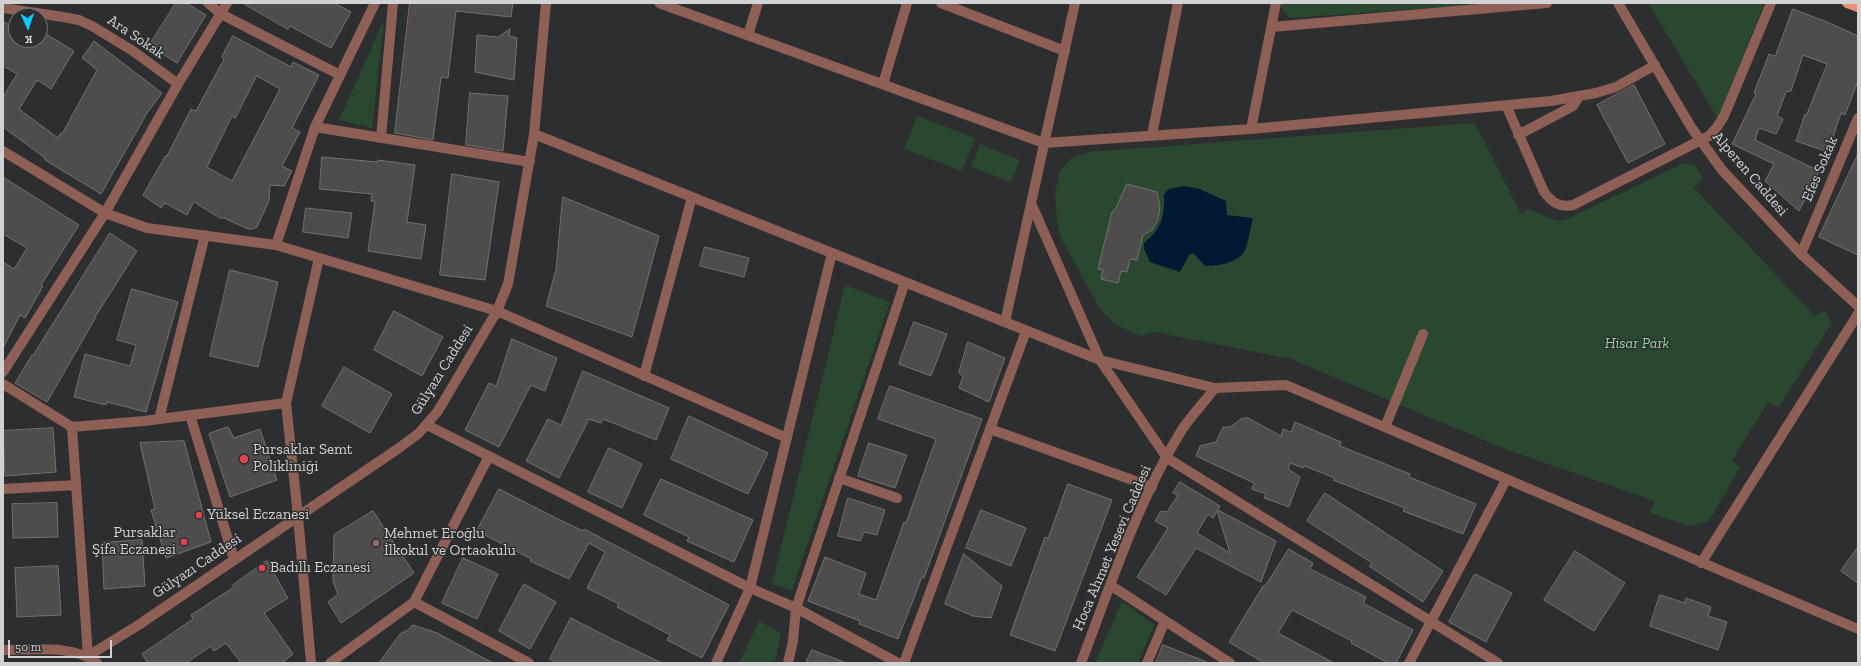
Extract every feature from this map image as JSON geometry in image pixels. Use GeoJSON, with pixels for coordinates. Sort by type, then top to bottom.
{"type":"FeatureCollection","features":[{"type":"Feature","properties":{"kind":"main road"},"geometry":{"type":"LineString","coordinates":[[1847,3],[1858,7]]}},
{"type":"Feature","properties":{"kind":"street"},"geometry":{"type":"LineString","coordinates":[[208,3],[221,14],[340,75]]}},
{"type":"Feature","properties":{"kind":"street"},"geometry":{"type":"LineString","coordinates":[[3,372],[105,213],[178,84],[227,3]]}},
{"type":"Feature","properties":{"kind":"street"},"geometry":{"type":"LineString","coordinates":[[276,245],[315,127],[375,3]]}},
{"type":"Feature","properties":{"kind":"street"},"geometry":{"type":"LineString","coordinates":[[381,138],[393,3]]}},
{"type":"Feature","properties":{"kind":"street","name":"Gülyazı Caddesi"},"geometry":{"type":"LineString","coordinates":[[88,656],[137,626],[399,448],[427,424],[438,411],[497,311],[508,284],[534,134],[546,3]]}},
{"type":"Feature","properties":{"kind":"street"},"geometry":{"type":"LineString","coordinates":[[659,3],[1044,144],[1251,129],[1551,101],[1616,87],[1655,65]]}},
{"type":"Feature","properties":{"kind":"street"},"geometry":{"type":"LineString","coordinates":[[748,35],[758,3]]}},
{"type":"Feature","properties":{"kind":"street"},"geometry":{"type":"LineString","coordinates":[[883,84],[906,3]]}},
{"type":"Feature","properties":{"kind":"street"},"geometry":{"type":"LineString","coordinates":[[941,3],[1065,51]]}},
{"type":"Feature","properties":{"kind":"street"},"geometry":{"type":"LineString","coordinates":[[1005,322],[1075,3]]}},
{"type":"Feature","properties":{"kind":"street"},"geometry":{"type":"LineString","coordinates":[[1152,135],[1178,3]]}},
{"type":"Feature","properties":{"kind":"street"},"geometry":{"type":"LineString","coordinates":[[1251,129],[1276,3]]}},
{"type":"Feature","properties":{"kind":"street"},"geometry":{"type":"LineString","coordinates":[[1272,27],[1546,3]]}},
{"type":"Feature","properties":{"kind":"street","name":"Alperen Caddesi"},"geometry":{"type":"LineString","coordinates":[[1618,3],[1701,141],[1722,170],[1801,254],[1858,306]]}},
{"type":"Feature","properties":{"kind":"street"},"geometry":{"type":"LineString","coordinates":[[1506,105],[1544,192],[1550,200],[1563,206],[1578,203],[1701,141],[1717,127],[1724,116],[1772,3]]}},
{"type":"Feature","properties":{"kind":"street","name":"Ara Sokak"},"geometry":{"type":"LineString","coordinates":[[3,8],[63,17],[92,26],[133,51],[178,84]]}},
{"type":"Feature","properties":{"kind":"street"},"geometry":{"type":"LineString","coordinates":[[1518,135],[1572,106],[1579,96]]}},
{"type":"Feature","properties":{"kind":"street","name":"Efes Sokak"},"geometry":{"type":"LineString","coordinates":[[1801,254],[1858,118]]}},
{"type":"Feature","properties":{"kind":"street"},"geometry":{"type":"LineString","coordinates":[[315,127],[530,162]]}},
{"type":"Feature","properties":{"kind":"street"},"geometry":{"type":"LineString","coordinates":[[534,134],[1100,360],[1216,388],[1286,385],[1858,629]]}},
{"type":"Feature","properties":{"kind":"street"},"geometry":{"type":"LineString","coordinates":[[3,151],[105,213],[147,228],[276,245],[497,311],[787,438]]}},
{"type":"Feature","properties":{"kind":"street"},"geometry":{"type":"LineString","coordinates":[[644,376],[692,197]]}},
{"type":"Feature","properties":{"kind":"street"},"geometry":{"type":"LineString","coordinates":[[1031,203],[1100,360],[1167,458],[1498,663]]}},
{"type":"Feature","properties":{"kind":"street"},"geometry":{"type":"LineString","coordinates":[[159,419],[204,235]]}},
{"type":"Feature","properties":{"kind":"street"},"geometry":{"type":"LineString","coordinates":[[716,663],[750,588],[832,253]]}},
{"type":"Feature","properties":{"kind":"street"},"geometry":{"type":"LineString","coordinates":[[311,663],[286,403],[319,258]]}},
{"type":"Feature","properties":{"kind":"street"},"geometry":{"type":"LineString","coordinates":[[788,663],[793,641],[796,608],[905,282]]}},
{"type":"Feature","properties":{"kind":"street"},"geometry":{"type":"LineString","coordinates":[[1701,563],[1858,314]]}},
{"type":"Feature","properties":{"kind":"street"},"geometry":{"type":"LineString","coordinates":[[904,663],[1026,330]]}},
{"type":"Feature","properties":{"kind":"street"},"geometry":{"type":"LineString","coordinates":[[1385,427],[1423,334]]}},
{"type":"Feature","properties":{"kind":"street"},"geometry":{"type":"LineString","coordinates":[[3,384],[72,427],[159,419],[286,403]]}},
{"type":"Feature","properties":{"kind":"street","name":"Hoca Ahmet Yesevi Caddesi"},"geometry":{"type":"LineString","coordinates":[[1080,663],[1138,516],[1152,487],[1184,427],[1216,388]]}},
{"type":"Feature","properties":{"kind":"street"},"geometry":{"type":"LineString","coordinates":[[190,415],[234,559]]}},
{"type":"Feature","properties":{"kind":"street"},"geometry":{"type":"LineString","coordinates":[[427,424],[750,588],[796,608],[898,663]]}},
{"type":"Feature","properties":{"kind":"street"},"geometry":{"type":"LineString","coordinates":[[72,427],[88,656]]}},
{"type":"Feature","properties":{"kind":"street"},"geometry":{"type":"LineString","coordinates":[[990,429],[1152,487]]}},
{"type":"Feature","properties":{"kind":"street"},"geometry":{"type":"LineString","coordinates":[[330,663],[414,602],[489,456]]}},
{"type":"Feature","properties":{"kind":"street"},"geometry":{"type":"LineString","coordinates":[[839,478],[897,498]]}},
{"type":"Feature","properties":{"kind":"street"},"geometry":{"type":"LineString","coordinates":[[1409,663],[1506,480]]}},
{"type":"Feature","properties":{"kind":"street"},"geometry":{"type":"LineString","coordinates":[[3,489],[76,485]]}},
{"type":"Feature","properties":{"kind":"street"},"geometry":{"type":"LineString","coordinates":[[1110,585],[1230,663]]}},
{"type":"Feature","properties":{"kind":"street"},"geometry":{"type":"LineString","coordinates":[[414,602],[529,663]]}},
{"type":"Feature","properties":{"kind":"street"},"geometry":{"type":"LineString","coordinates":[[1147,663],[1165,621]]}},
{"type":"Feature","properties":{"kind":"street"},"geometry":{"type":"LineString","coordinates":[[3,650],[68,651],[88,656],[97,663]]}},
{"type":"Feature","properties":{"kind":"green space"},"geometry":{"type":"Polygon","coordinates":[[[1281,3],[1498,3],[1290,18],[1281,7],[1281,3]]]}},
{"type":"Feature","properties":{"kind":"green space"},"geometry":{"type":"Polygon","coordinates":[[[1648,3],[1764,3],[1718,119],[1648,3]]]}},
{"type":"Feature","properties":{"kind":"green space"},"geometry":{"type":"Polygon","coordinates":[[[384,20],[372,128],[339,120],[384,20]]]}},
{"type":"Feature","properties":{"kind":"green space"},"geometry":{"type":"Polygon","coordinates":[[[917,116],[975,138],[962,171],[904,149],[917,116]]]}},
{"type":"Feature","properties":{"kind":"green space","name":"Hisar Park"},"geometry":{"type":"Polygon","coordinates":[[[1475,123],[1522,216],[1527,208],[1557,221],[1567,219],[1684,163],[1695,166],[1703,178],[1694,188],[1815,316],[1824,310],[1832,323],[1779,407],[1768,403],[1732,460],[1740,468],[1709,521],[1689,526],[1650,513],[1655,501],[1505,449],[1291,359],[1154,332],[1141,336],[1116,325],[1100,309],[1061,238],[1057,222],[1055,192],[1060,171],[1071,158],[1089,152],[1475,123]]]}},
{"type":"Feature","properties":{"kind":"green space"},"geometry":{"type":"Polygon","coordinates":[[[980,144],[1020,160],[1011,182],[971,167],[980,144]]]}},
{"type":"Feature","properties":{"kind":"green space"},"geometry":{"type":"Polygon","coordinates":[[[845,285],[890,302],[792,590],[772,584],[845,285]]]}},
{"type":"Feature","properties":{"kind":"green space"},"geometry":{"type":"Polygon","coordinates":[[[1122,601],[1154,625],[1138,663],[1095,663],[1122,601]]]}},
{"type":"Feature","properties":{"kind":"green space"},"geometry":{"type":"Polygon","coordinates":[[[759,621],[781,633],[775,663],[739,663],[759,621]]]}},
{"type":"Feature","properties":{"kind":"water"},"geometry":{"type":"Polygon","coordinates":[[[1184,186],[1200,189],[1226,201],[1227,215],[1253,218],[1245,250],[1238,258],[1227,263],[1205,266],[1193,253],[1189,255],[1180,272],[1150,262],[1144,249],[1144,243],[1159,227],[1164,209],[1164,194],[1169,189],[1184,186]]]}},
{"type":"Feature","properties":{"kind":"building"},"geometry":{"type":"Polygon","coordinates":[[[176,3],[186,3],[206,15],[177,63],[149,46],[176,3]]]}},
{"type":"Feature","properties":{"kind":"building"},"geometry":{"type":"Polygon","coordinates":[[[243,3],[334,3],[351,12],[331,48],[290,26],[288,29],[243,3]]]}},
{"type":"Feature","properties":{"kind":"building"},"geometry":{"type":"Polygon","coordinates":[[[410,3],[513,3],[511,17],[456,11],[448,78],[441,77],[433,140],[395,133],[410,3]]]}},
{"type":"Feature","properties":{"kind":"building"},"geometry":{"type":"Polygon","coordinates":[[[1793,9],[1858,36],[1858,81],[1845,115],[1841,113],[1828,152],[1796,141],[1805,114],[1807,114],[1827,64],[1803,55],[1791,91],[1786,92],[1777,116],[1783,119],[1776,134],[1759,128],[1755,140],[1819,171],[1799,211],[1765,181],[1774,164],[1732,144],[1756,94],[1754,93],[1769,54],[1775,56],[1793,9]]]}},
{"type":"Feature","properties":{"kind":"building"},"geometry":{"type":"Polygon","coordinates":[[[3,21],[8,24],[8,48],[48,48],[48,35],[74,51],[51,89],[37,80],[19,109],[58,138],[61,133],[62,134],[97,70],[82,58],[94,41],[162,93],[147,113],[101,194],[45,160],[45,158],[3,127],[3,97],[17,74],[3,66],[3,21]]]}},
{"type":"Feature","properties":{"kind":"building"},"geometry":{"type":"Polygon","coordinates":[[[510,29],[509,36],[517,38],[514,80],[475,72],[477,35],[498,37],[510,29]]]}},
{"type":"Feature","properties":{"kind":"building"},"geometry":{"type":"Polygon","coordinates":[[[233,36],[291,67],[293,62],[319,75],[292,128],[300,132],[282,166],[292,171],[284,186],[270,185],[269,201],[257,227],[252,229],[248,229],[224,218],[220,218],[194,202],[187,215],[165,203],[161,208],[143,195],[166,155],[167,156],[191,109],[196,111],[224,59],[222,57],[233,36]],[[257,76],[235,118],[232,116],[207,167],[232,181],[280,89],[257,76]]]}},
{"type":"Feature","properties":{"kind":"building"},"geometry":{"type":"Polygon","coordinates":[[[1634,85],[1665,144],[1628,163],[1597,105],[1634,85]]]}},
{"type":"Feature","properties":{"kind":"building"},"geometry":{"type":"Polygon","coordinates":[[[470,93],[508,96],[503,151],[466,145],[470,93]]]}},
{"type":"Feature","properties":{"kind":"building"},"geometry":{"type":"Polygon","coordinates":[[[1858,154],[1858,255],[1819,237],[1858,154]]]}},
{"type":"Feature","properties":{"kind":"building"},"geometry":{"type":"Polygon","coordinates":[[[322,157],[377,162],[378,160],[415,165],[407,222],[426,225],[421,259],[368,251],[375,202],[371,201],[372,194],[320,189],[322,157]]]}},
{"type":"Feature","properties":{"kind":"building"},"geometry":{"type":"Polygon","coordinates":[[[452,174],[499,182],[485,280],[440,275],[452,174]]]}},
{"type":"Feature","properties":{"kind":"building"},"geometry":{"type":"Polygon","coordinates":[[[3,177],[79,225],[41,285],[43,286],[25,318],[20,315],[3,348],[3,262],[14,269],[27,248],[3,234],[3,177]]]}},
{"type":"Feature","properties":{"kind":"building"},"geometry":{"type":"Polygon","coordinates":[[[1127,184],[1157,192],[1160,207],[1158,220],[1152,230],[1143,235],[1137,260],[1130,259],[1127,272],[1121,271],[1118,283],[1101,279],[1103,270],[1098,269],[1112,212],[1116,208],[1127,184]]]}},
{"type":"Feature","properties":{"kind":"building"},"geometry":{"type":"Polygon","coordinates":[[[563,197],[659,236],[632,337],[546,306],[556,270],[563,197]]]}},
{"type":"Feature","properties":{"kind":"building"},"geometry":{"type":"Polygon","coordinates":[[[306,208],[352,213],[348,238],[303,232],[306,208]]]}},
{"type":"Feature","properties":{"kind":"building"},"geometry":{"type":"Polygon","coordinates":[[[110,233],[137,251],[95,317],[47,402],[15,383],[110,233]]]}},
{"type":"Feature","properties":{"kind":"building"},"geometry":{"type":"Polygon","coordinates":[[[705,247],[749,258],[744,277],[700,266],[705,247]]]}},
{"type":"Feature","properties":{"kind":"building"},"geometry":{"type":"Polygon","coordinates":[[[230,270],[278,282],[258,367],[210,356],[230,270]]]}},
{"type":"Feature","properties":{"kind":"building"},"geometry":{"type":"Polygon","coordinates":[[[132,289],[178,302],[146,412],[107,402],[106,405],[74,397],[85,354],[130,366],[136,345],[117,340],[132,289]]]}},
{"type":"Feature","properties":{"kind":"building"},"geometry":{"type":"Polygon","coordinates":[[[394,311],[443,337],[422,376],[374,350],[394,311]]]}},
{"type":"Feature","properties":{"kind":"building"},"geometry":{"type":"Polygon","coordinates":[[[914,322],[947,334],[931,376],[899,364],[914,322]]]}},
{"type":"Feature","properties":{"kind":"building"},"geometry":{"type":"Polygon","coordinates":[[[512,339],[557,358],[545,391],[531,385],[499,447],[465,430],[489,383],[496,386],[512,339]]]}},
{"type":"Feature","properties":{"kind":"building"},"geometry":{"type":"Polygon","coordinates":[[[968,342],[1005,358],[989,402],[959,388],[963,376],[959,373],[968,342]]]}},
{"type":"Feature","properties":{"kind":"building"},"geometry":{"type":"Polygon","coordinates":[[[344,367],[392,394],[370,433],[322,406],[344,367]]]}},
{"type":"Feature","properties":{"kind":"building"},"geometry":{"type":"Polygon","coordinates":[[[583,371],[669,408],[656,440],[603,419],[601,423],[589,419],[559,478],[526,461],[548,419],[561,425],[583,371]]]}},
{"type":"Feature","properties":{"kind":"building"},"geometry":{"type":"Polygon","coordinates":[[[890,386],[982,419],[924,578],[922,577],[898,639],[859,624],[860,621],[808,601],[825,557],[866,573],[859,594],[876,600],[904,522],[906,523],[936,439],[878,419],[890,386]]]}},
{"type":"Feature","properties":{"kind":"building"},"geometry":{"type":"Polygon","coordinates":[[[689,416],[768,453],[748,494],[671,459],[689,416]]]}},
{"type":"Feature","properties":{"kind":"building"},"geometry":{"type":"Polygon","coordinates":[[[1248,418],[1281,436],[1283,429],[1291,432],[1295,422],[1341,442],[1340,446],[1410,474],[1409,477],[1476,504],[1463,534],[1403,511],[1405,508],[1333,480],[1335,478],[1304,466],[1303,468],[1290,463],[1288,469],[1300,477],[1289,507],[1264,498],[1266,494],[1252,489],[1254,483],[1196,456],[1200,446],[1216,442],[1223,427],[1230,427],[1241,419],[1248,418]]]}},
{"type":"Feature","properties":{"kind":"building","name":"Pursaklar Semt Polikliniği"},"geometry":{"type":"Polygon","coordinates":[[[228,427],[234,438],[260,429],[277,480],[230,497],[209,434],[228,427]]]}},
{"type":"Feature","properties":{"kind":"building"},"geometry":{"type":"Polygon","coordinates":[[[53,428],[56,472],[5,476],[3,431],[53,428]]]}},
{"type":"Feature","properties":{"kind":"building"},"geometry":{"type":"Polygon","coordinates":[[[184,441],[211,542],[166,558],[151,510],[155,509],[140,443],[184,441]]]}},
{"type":"Feature","properties":{"kind":"building"},"geometry":{"type":"Polygon","coordinates":[[[869,443],[907,455],[895,488],[858,476],[869,443]]]}},
{"type":"Feature","properties":{"kind":"building"},"geometry":{"type":"Polygon","coordinates":[[[609,448],[642,464],[622,508],[588,492],[609,448]]]}},
{"type":"Feature","properties":{"kind":"building"},"geometry":{"type":"Polygon","coordinates":[[[661,479],[753,520],[734,562],[687,541],[689,537],[644,515],[661,479]]]}},
{"type":"Feature","properties":{"kind":"building"},"geometry":{"type":"Polygon","coordinates":[[[1180,482],[1220,506],[1218,510],[1276,541],[1261,582],[1196,548],[1166,595],[1137,577],[1168,528],[1155,521],[1161,511],[1167,512],[1178,495],[1173,493],[1180,482]],[[1217,511],[1213,518],[1208,514],[1197,533],[1230,553],[1217,511]]]}},
{"type":"Feature","properties":{"kind":"building"},"geometry":{"type":"Polygon","coordinates":[[[1068,484],[1112,500],[1055,651],[1010,635],[1045,537],[1048,538],[1068,484]]]}},
{"type":"Feature","properties":{"kind":"building"},"geometry":{"type":"Polygon","coordinates":[[[499,489],[583,531],[584,529],[729,605],[702,658],[667,640],[670,635],[617,607],[619,604],[587,588],[605,552],[589,543],[569,579],[530,561],[531,559],[477,531],[499,489]]]}},
{"type":"Feature","properties":{"kind":"building"},"geometry":{"type":"Polygon","coordinates":[[[1325,493],[1443,571],[1423,602],[1369,566],[1372,563],[1307,521],[1325,493]]]}},
{"type":"Feature","properties":{"kind":"building"},"geometry":{"type":"Polygon","coordinates":[[[848,498],[885,510],[877,535],[864,532],[860,541],[838,536],[848,498]]]}},
{"type":"Feature","properties":{"kind":"building"},"geometry":{"type":"Polygon","coordinates":[[[57,503],[58,537],[13,538],[12,504],[57,503]]]}},
{"type":"Feature","properties":{"kind":"building"},"geometry":{"type":"Polygon","coordinates":[[[981,510],[1026,528],[1011,566],[966,548],[981,510]]]}},
{"type":"Feature","properties":{"kind":"building"},"geometry":{"type":"Polygon","coordinates":[[[373,511],[414,573],[341,623],[328,602],[338,594],[333,581],[334,535],[373,511]]]}},
{"type":"Feature","properties":{"kind":"building"},"geometry":{"type":"Polygon","coordinates":[[[142,540],[145,586],[104,589],[102,543],[142,540]]]}},
{"type":"Feature","properties":{"kind":"building"},"geometry":{"type":"Polygon","coordinates":[[[1858,547],[1858,583],[1841,571],[1858,547]]]}},
{"type":"Feature","properties":{"kind":"building"},"geometry":{"type":"Polygon","coordinates":[[[1289,549],[1313,563],[1310,569],[1366,597],[1363,603],[1413,630],[1396,663],[1388,663],[1351,643],[1352,641],[1292,610],[1278,633],[1334,663],[1264,663],[1229,642],[1263,586],[1265,586],[1289,549]]]}},
{"type":"Feature","properties":{"kind":"building"},"geometry":{"type":"Polygon","coordinates":[[[1575,551],[1625,583],[1594,631],[1544,600],[1575,551]]]}},
{"type":"Feature","properties":{"kind":"building"},"geometry":{"type":"Polygon","coordinates":[[[964,554],[1002,586],[991,618],[973,616],[945,604],[964,554]]]}},
{"type":"Feature","properties":{"kind":"building"},"geometry":{"type":"Polygon","coordinates":[[[463,558],[498,574],[477,619],[442,603],[463,558]]]}},
{"type":"Feature","properties":{"kind":"building"},"geometry":{"type":"Polygon","coordinates":[[[267,561],[288,598],[264,613],[293,654],[282,663],[241,663],[226,643],[214,651],[211,646],[186,663],[148,663],[142,654],[193,619],[191,615],[234,587],[233,585],[267,561]]]}},
{"type":"Feature","properties":{"kind":"building"},"geometry":{"type":"Polygon","coordinates":[[[58,566],[61,615],[17,617],[15,568],[58,566]]]}},
{"type":"Feature","properties":{"kind":"building"},"geometry":{"type":"Polygon","coordinates":[[[1475,574],[1512,593],[1486,642],[1449,622],[1475,574]]]}},
{"type":"Feature","properties":{"kind":"building"},"geometry":{"type":"Polygon","coordinates":[[[524,584],[556,602],[530,649],[499,631],[524,584]]]}},
{"type":"Feature","properties":{"kind":"building"},"geometry":{"type":"Polygon","coordinates":[[[1660,595],[1685,603],[1686,598],[1711,607],[1708,616],[1727,622],[1718,650],[1650,626],[1660,595]]]}},
{"type":"Feature","properties":{"kind":"building"},"geometry":{"type":"Polygon","coordinates":[[[571,618],[662,663],[557,663],[550,659],[571,618]]]}},
{"type":"Feature","properties":{"kind":"building"},"geometry":{"type":"Polygon","coordinates":[[[413,625],[437,633],[493,663],[379,663],[400,634],[408,630],[413,625]]]}},
{"type":"Feature","properties":{"kind":"building"},"geometry":{"type":"Polygon","coordinates":[[[1163,645],[1207,662],[1156,663],[1163,645]]]}},
{"type":"Feature","properties":{"kind":"building"},"geometry":{"type":"Polygon","coordinates":[[[812,650],[844,662],[844,663],[806,663],[812,650]]]}},
{"type":"Feature","properties":{"kind":"place","name":"Pursaklar Semt Polikliniği"},"geometry":{"type":"Point","coordinates":[244,459]}},
{"type":"Feature","properties":{"kind":"place","name":"Yüksel Eczanesi"},"geometry":{"type":"Point","coordinates":[199,515]}},
{"type":"Feature","properties":{"kind":"place","name":"Pursaklar Şifa Eczanesi"},"geometry":{"type":"Point","coordinates":[184,542]}},
{"type":"Feature","properties":{"kind":"place","name":"Mehmet Eroğlu İlkokul ve Ortaokulu"},"geometry":{"type":"Point","coordinates":[376,543]}},
{"type":"Feature","properties":{"kind":"place","name":"Badıllı Eczanesi"},"geometry":{"type":"Point","coordinates":[262,568]}}]}
